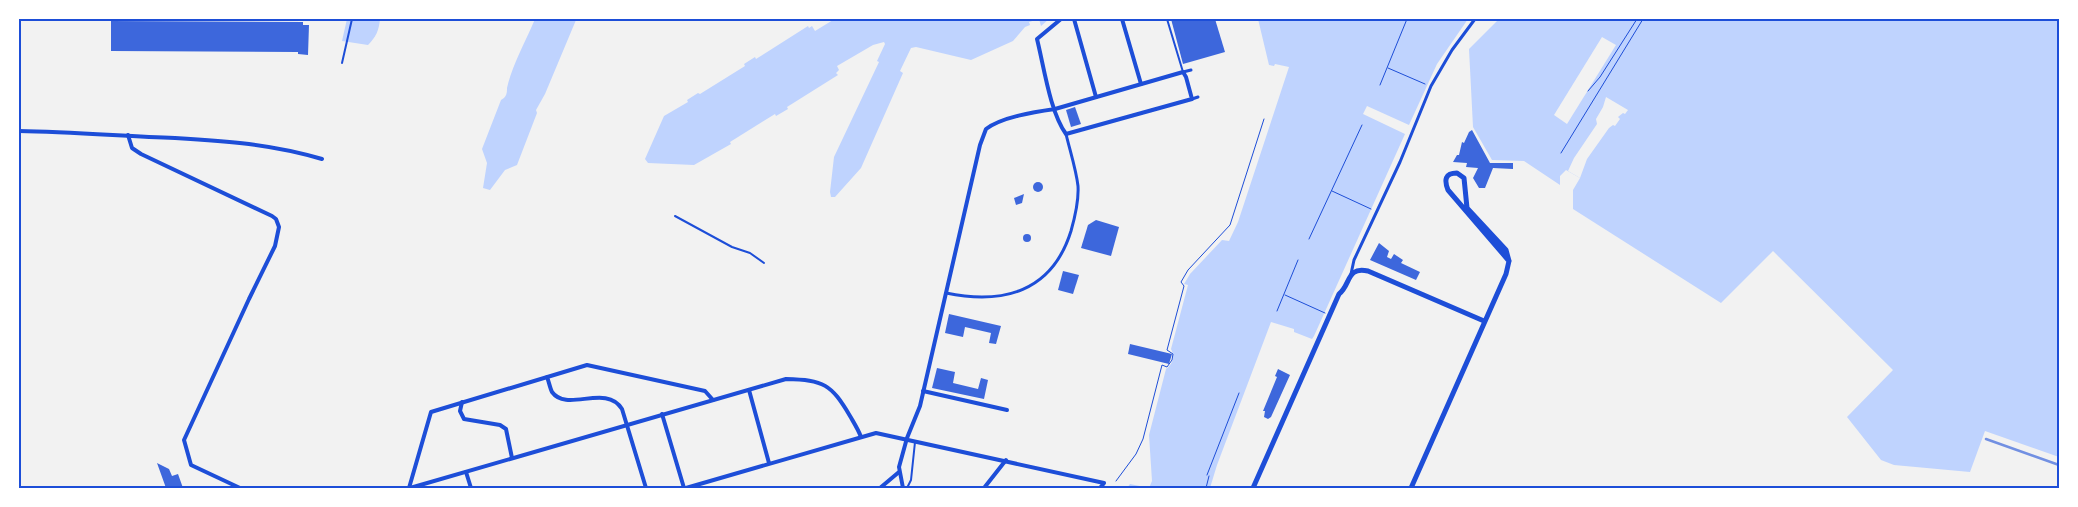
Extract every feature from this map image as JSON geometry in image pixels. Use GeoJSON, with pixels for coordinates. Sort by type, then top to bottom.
{"type":"FeatureCollection","features":[{"type":"Feature","properties":{"kind":"street"},"geometry":{"type":"LineString","coordinates":[[945,293],[967,298],[1013,293],[1032,285],[1050,272],[1066,247],[1077,212],[1078,187],[1066,134],[1060,127],[1037,39],[1060,19]]}},
{"type":"Feature","properties":{"kind":"street"},"geometry":{"type":"LineString","coordinates":[[1074,19],[1096,97]]}},
{"type":"Feature","properties":{"kind":"street"},"geometry":{"type":"LineString","coordinates":[[1122,19],[1141,84]]}},
{"type":"Feature","properties":{"kind":"street"},"geometry":{"type":"LineString","coordinates":[[1253,488],[1330,315],[1351,274],[1354,260],[1400,162],[1431,86],[1448,57],[1476,19]]}},
{"type":"Feature","properties":{"kind":"street"},"geometry":{"type":"LineString","coordinates":[[903,488],[899,472],[907,438],[920,406],[980,145],[986,129],[1000,122],[1055,109],[1191,70]]}},
{"type":"Feature","properties":{"kind":"street"},"geometry":{"type":"LineString","coordinates":[[1183,72],[1192,99]]}},
{"type":"Feature","properties":{"kind":"street"},"geometry":{"type":"LineString","coordinates":[[1066,134],[1198,97]]}},
{"type":"Feature","properties":{"kind":"street"},"geometry":{"type":"LineString","coordinates":[[19,132],[128,135],[239,142],[322,159]]}},
{"type":"Feature","properties":{"kind":"street"},"geometry":{"type":"LineString","coordinates":[[128,135],[132,148],[141,154],[272,216],[276,219],[279,227],[275,246],[184,440],[191,465],[240,488]]}},
{"type":"Feature","properties":{"kind":"street"},"geometry":{"type":"LineString","coordinates":[[1411,488],[1506,274],[1509,261],[1506,250],[1467,208],[1464,178],[1457,173],[1449,174],[1446,177],[1445,183],[1448,190],[1509,261]]}},
{"type":"Feature","properties":{"kind":"street"},"geometry":{"type":"LineString","coordinates":[[1351,274],[1361,269],[1368,271],[1484,322]]}},
{"type":"Feature","properties":{"kind":"street"},"geometry":{"type":"LineString","coordinates":[[713,400],[705,391],[588,365],[431,412],[409,488],[425,486],[512,458],[786,379],[805,380],[829,387],[843,401],[861,437]]}},
{"type":"Feature","properties":{"kind":"street"},"geometry":{"type":"LineString","coordinates":[[547,377],[551,390],[562,398],[604,397],[614,400],[622,409],[646,488]]}},
{"type":"Feature","properties":{"kind":"street"},"geometry":{"type":"LineString","coordinates":[[749,390],[770,464]]}},
{"type":"Feature","properties":{"kind":"street"},"geometry":{"type":"LineString","coordinates":[[923,391],[1007,410]]}},
{"type":"Feature","properties":{"kind":"street"},"geometry":{"type":"LineString","coordinates":[[462,402],[460,411],[464,418],[500,425],[506,429],[512,458]]}},
{"type":"Feature","properties":{"kind":"street"},"geometry":{"type":"LineString","coordinates":[[662,414],[685,488],[697,487],[876,433],[907,438],[1106,483],[1100,488]]}},
{"type":"Feature","properties":{"kind":"street"},"geometry":{"type":"LineString","coordinates":[[984,488],[1006,460]]}},
{"type":"Feature","properties":{"kind":"street"},"geometry":{"type":"LineString","coordinates":[[466,472],[471,488]]}},
{"type":"Feature","properties":{"kind":"street"},"geometry":{"type":"LineString","coordinates":[[880,488],[899,472]]}},
{"type":"Feature","properties":{"kind":"lane"},"geometry":{"type":"LineString","coordinates":[[342,63],[352,19]]}},
{"type":"Feature","properties":{"kind":"lane"},"geometry":{"type":"LineString","coordinates":[[1167,19],[1183,72]]}},
{"type":"Feature","properties":{"kind":"lane"},"geometry":{"type":"LineString","coordinates":[[675,216],[732,247],[750,253],[764,263]]}},
{"type":"Feature","properties":{"kind":"lane"},"geometry":{"type":"LineString","coordinates":[[907,488],[911,480],[916,440]]}},
{"type":"Feature","properties":{"kind":"path"},"geometry":{"type":"LineString","coordinates":[[1380,85],[1407,19]]}},
{"type":"Feature","properties":{"kind":"path"},"geometry":{"type":"LineString","coordinates":[[1588,91],[1600,77],[1637,19]]}},
{"type":"Feature","properties":{"kind":"path"},"geometry":{"type":"LineString","coordinates":[[1561,153],[1644,19]]}},
{"type":"Feature","properties":{"kind":"path"},"geometry":{"type":"LineString","coordinates":[[1387,67],[1431,86]]}},
{"type":"Feature","properties":{"kind":"path"},"geometry":{"type":"LineString","coordinates":[[1116,481],[1136,454],[1143,439],[1162,366],[1170,365],[1172,360],[1172,354],[1167,348],[1184,286],[1181,282],[1188,270],[1230,225],[1264,119]]}},
{"type":"Feature","properties":{"kind":"path"},"geometry":{"type":"LineString","coordinates":[[1309,240],[1362,125]]}},
{"type":"Feature","properties":{"kind":"path"},"geometry":{"type":"LineString","coordinates":[[1332,191],[1376,211]]}},
{"type":"Feature","properties":{"kind":"path"},"geometry":{"type":"LineString","coordinates":[[1277,311],[1298,260]]}},
{"type":"Feature","properties":{"kind":"path"},"geometry":{"type":"LineString","coordinates":[[1284,295],[1330,315]]}},
{"type":"Feature","properties":{"kind":"path"},"geometry":{"type":"LineString","coordinates":[[1206,488],[1208,476],[1239,393]]}},
{"type":"Feature","properties":{"kind":"water"},"geometry":{"type":"Polygon","coordinates":[[[347,19],[380,19],[377,33],[368,45],[342,41],[347,19]]]}},
{"type":"Feature","properties":{"kind":"water"},"geometry":{"type":"Polygon","coordinates":[[[535,19],[576,20],[545,94],[536,110],[537,113],[517,165],[505,170],[490,190],[483,188],[487,163],[482,149],[501,100],[506,94],[512,71],[535,19]]]}},
{"type":"Feature","properties":{"kind":"water"},"geometry":{"type":"Polygon","coordinates":[[[832,19],[1039,19],[1029,22],[1030,25],[1025,27],[1013,41],[971,60],[916,47],[911,48],[900,71],[903,73],[861,168],[835,197],[831,197],[830,192],[834,157],[879,62],[877,61],[885,44],[884,42],[873,45],[837,66],[839,70],[836,73],[838,75],[787,107],[788,109],[776,116],[775,114],[730,142],[731,144],[694,165],[648,163],[645,159],[664,116],[688,102],[687,100],[698,93],[700,94],[745,66],[744,64],[755,57],[756,59],[808,26],[809,28],[812,26],[815,31],[832,19]]]}},
{"type":"Feature","properties":{"kind":"water"},"geometry":{"type":"Polygon","coordinates":[[[1039,19],[1049,19],[1041,26],[1039,19]]]}},
{"type":"Feature","properties":{"kind":"water"},"geometry":{"type":"Polygon","coordinates":[[[1258,19],[1468,19],[1437,64],[1409,125],[1367,106],[1363,114],[1405,134],[1312,339],[1294,332],[1294,329],[1271,322],[1210,488],[1149,488],[1152,481],[1149,435],[1166,369],[1173,360],[1171,349],[1188,285],[1184,284],[1190,274],[1222,240],[1229,241],[1238,222],[1289,67],[1275,64],[1274,66],[1269,65],[1258,19]]]}},
{"type":"Feature","properties":{"kind":"water"},"geometry":{"type":"Polygon","coordinates":[[[1499,19],[2059,19],[2059,457],[1985,431],[1970,472],[1894,465],[1881,460],[1847,417],[1893,370],[1773,251],[1721,303],[1573,209],[1573,190],[1580,178],[1566,170],[1560,176],[1560,185],[1524,161],[1492,160],[1473,127],[1469,49],[1499,19]]]}},
{"type":"Feature","properties":{"kind":"water"},"geometry":{"type":"Polygon","coordinates":[[[1130,484],[1149,488],[1127,488],[1130,484]]]}},
{"type":"Feature","properties":{"kind":"pier"},"geometry":{"type":"Polygon","coordinates":[[[1602,37],[1616,45],[1567,124],[1554,115],[1602,37]]]}},
{"type":"Feature","properties":{"kind":"pier"},"geometry":{"type":"Polygon","coordinates":[[[1606,97],[1628,110],[1625,114],[1623,113],[1618,117],[1620,119],[1615,126],[1613,125],[1609,128],[1587,159],[1580,178],[1568,171],[1574,158],[1597,124],[1596,119],[1606,97]]]}},
{"type":"Feature","properties":{"kind":"building"},"geometry":{"type":"Polygon","coordinates":[[[1171,19],[1215,19],[1225,52],[1183,64],[1171,19]]]}},
{"type":"Feature","properties":{"kind":"building"},"geometry":{"type":"Polygon","coordinates":[[[111,21],[303,22],[303,25],[309,25],[308,55],[298,54],[298,52],[111,51],[111,21]]]}},
{"type":"Feature","properties":{"kind":"building"},"geometry":{"type":"Polygon","coordinates":[[[1075,107],[1081,124],[1071,127],[1066,110],[1075,107]]]}},
{"type":"Feature","properties":{"kind":"building"},"geometry":{"type":"Polygon","coordinates":[[[1472,130],[1490,163],[1513,163],[1513,169],[1493,168],[1485,188],[1479,188],[1473,178],[1478,168],[1466,167],[1467,163],[1453,162],[1457,155],[1459,155],[1462,142],[1464,143],[1469,132],[1472,130]]]}},
{"type":"Feature","properties":{"kind":"building"},"geometry":{"type":"Polygon","coordinates":[[[1038,182],[1043,187],[1038,192],[1033,187],[1038,182]]]}},
{"type":"Feature","properties":{"kind":"building"},"geometry":{"type":"Polygon","coordinates":[[[1024,194],[1022,203],[1016,205],[1014,198],[1024,194]]]}},
{"type":"Feature","properties":{"kind":"building"},"geometry":{"type":"Polygon","coordinates":[[[1096,220],[1119,227],[1111,256],[1081,248],[1088,225],[1096,220]]]}},
{"type":"Feature","properties":{"kind":"building"},"geometry":{"type":"Polygon","coordinates":[[[1027,234],[1031,238],[1027,242],[1023,238],[1027,234]]]}},
{"type":"Feature","properties":{"kind":"building"},"geometry":{"type":"Polygon","coordinates":[[[1379,243],[1389,251],[1387,257],[1391,259],[1394,254],[1403,260],[1401,263],[1420,272],[1416,280],[1370,260],[1379,243]]]}},
{"type":"Feature","properties":{"kind":"building"},"geometry":{"type":"Polygon","coordinates":[[[1063,271],[1079,275],[1073,294],[1058,290],[1063,271]]]}},
{"type":"Feature","properties":{"kind":"building"},"geometry":{"type":"Polygon","coordinates":[[[949,314],[1001,326],[996,344],[989,343],[991,333],[965,327],[963,337],[945,333],[949,314]]]}},
{"type":"Feature","properties":{"kind":"building"},"geometry":{"type":"Polygon","coordinates":[[[1130,344],[1172,354],[1169,364],[1128,354],[1130,344]]]}},
{"type":"Feature","properties":{"kind":"building"},"geometry":{"type":"Polygon","coordinates":[[[937,368],[955,372],[953,383],[978,389],[981,378],[988,380],[984,399],[932,388],[937,368]]]}},
{"type":"Feature","properties":{"kind":"building"},"geometry":{"type":"Polygon","coordinates":[[[1278,369],[1290,375],[1271,417],[1268,419],[1264,417],[1265,411],[1263,411],[1277,377],[1275,376],[1278,369]]]}},
{"type":"Feature","properties":{"kind":"building"},"geometry":{"type":"Polygon","coordinates":[[[157,463],[169,469],[172,476],[178,474],[183,488],[166,488],[157,463]]]}},
{"type":"Feature","properties":{"kind":"railway"},"geometry":{"type":"LineString","coordinates":[[1986,439],[2059,465]]}}]}
